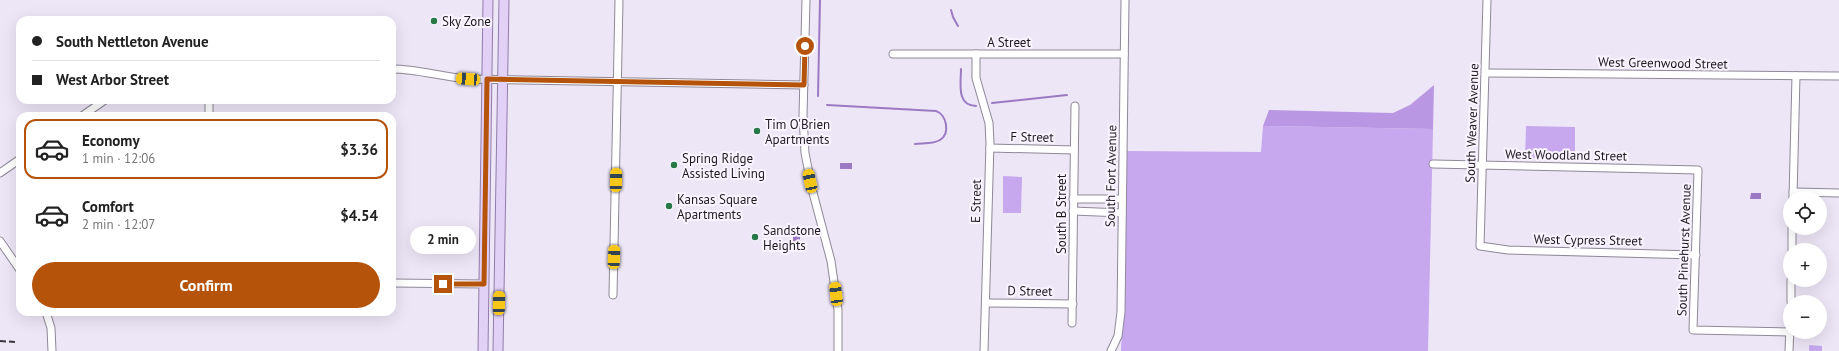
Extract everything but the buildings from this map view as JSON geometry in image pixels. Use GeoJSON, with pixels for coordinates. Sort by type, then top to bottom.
{"type":"FeatureCollection","features":[{"type":"Feature","properties":{"kind":"main road"},"geometry":{"type":"LineString","coordinates":[[483,351],[488,0]]}},
{"type":"Feature","properties":{"kind":"main road"},"geometry":{"type":"LineString","coordinates":[[498,351],[504,0]]}},
{"type":"Feature","properties":{"kind":"street"},"geometry":{"type":"LineString","coordinates":[[613,295],[619,0]]}},
{"type":"Feature","properties":{"kind":"street"},"geometry":{"type":"LineString","coordinates":[[806,0],[803,115],[805,153],[812,189],[832,266],[838,310],[838,351]]}},
{"type":"Feature","properties":{"kind":"street","name":"South Fort Avenue"},"geometry":{"type":"LineString","coordinates":[[1111,351],[1118,336],[1121,312],[1124,0]]}},
{"type":"Feature","properties":{"kind":"street","name":"South Weaver Avenue"},"geometry":{"type":"LineString","coordinates":[[1480,246],[1487,0]]}},
{"type":"Feature","properties":{"kind":"street","name":"A Street"},"geometry":{"type":"LineString","coordinates":[[893,54],[1124,54]]}},
{"type":"Feature","properties":{"kind":"street","name":"E Street"},"geometry":{"type":"LineString","coordinates":[[976,54],[976,78],[989,122],[990,148],[984,351]]}},
{"type":"Feature","properties":{"kind":"street"},"geometry":{"type":"LineString","coordinates":[[396,68],[455,78],[804,85]]}},
{"type":"Feature","properties":{"kind":"street","name":"West Greenwood Street"},"geometry":{"type":"LineString","coordinates":[[1486,73],[1839,76]]}},
{"type":"Feature","properties":{"kind":"street"},"geometry":{"type":"LineString","coordinates":[[1793,191],[1796,76]]}},
{"type":"Feature","properties":{"kind":"street"},"geometry":{"type":"LineString","coordinates":[[88,112],[99,104]]}},
{"type":"Feature","properties":{"kind":"street","name":"South B Street"},"geometry":{"type":"LineString","coordinates":[[1072,323],[1074,106]]}},
{"type":"Feature","properties":{"kind":"street","name":"F Street"},"geometry":{"type":"LineString","coordinates":[[990,148],[1074,150]]}},
{"type":"Feature","properties":{"kind":"street"},"geometry":{"type":"LineString","coordinates":[[0,173],[16,162]]}},
{"type":"Feature","properties":{"kind":"street","name":"West Woodland Street"},"geometry":{"type":"LineString","coordinates":[[1433,164],[1698,170]]}},
{"type":"Feature","properties":{"kind":"street","name":"South Pinehurst Avenue"},"geometry":{"type":"LineString","coordinates":[[1698,170],[1693,330],[1783,332]]}},
{"type":"Feature","properties":{"kind":"street"},"geometry":{"type":"LineString","coordinates":[[1827,194],[1839,193]]}},
{"type":"Feature","properties":{"kind":"street"},"geometry":{"type":"LineString","coordinates":[[1073,198],[1122,199]]}},
{"type":"Feature","properties":{"kind":"street"},"geometry":{"type":"LineString","coordinates":[[1073,211],[1122,213]]}},
{"type":"Feature","properties":{"kind":"street"},"geometry":{"type":"LineString","coordinates":[[0,241],[16,264]]}},
{"type":"Feature","properties":{"kind":"street","name":"West Cypress Street"},"geometry":{"type":"LineString","coordinates":[[1480,246],[1508,250],[1696,255]]}},
{"type":"Feature","properties":{"kind":"street"},"geometry":{"type":"LineString","coordinates":[[396,284],[484,284]]}},
{"type":"Feature","properties":{"kind":"street","name":"D Street"},"geometry":{"type":"LineString","coordinates":[[986,303],[1073,304]]}},
{"type":"Feature","properties":{"kind":"street"},"geometry":{"type":"LineString","coordinates":[[47,316],[51,328],[52,351]]}},
{"type":"Feature","properties":{"kind":"street"},"geometry":{"type":"LineString","coordinates":[[1789,351],[1790,339]]}},
{"type":"Feature","properties":{"kind":"shaded area"},"geometry":{"type":"Polygon","coordinates":[[[1434,85],[1433,129],[1263,126],[1269,110],[1393,113],[1410,105],[1434,85]]]}},
{"type":"Feature","properties":{"kind":"shaded area"},"geometry":{"type":"Polygon","coordinates":[[[1263,126],[1433,129],[1428,351],[1121,351],[1125,311],[1127,151],[1261,152],[1263,126]]]}},
{"type":"Feature","properties":{"kind":"shaded area"},"geometry":{"type":"Polygon","coordinates":[[[1526,126],[1575,127],[1575,158],[1525,158],[1526,126]]]}},
{"type":"Feature","properties":{"kind":"shaded area"},"geometry":{"type":"Polygon","coordinates":[[[840,163],[852,163],[852,169],[840,169],[840,163]]]}},
{"type":"Feature","properties":{"kind":"shaded area"},"geometry":{"type":"Polygon","coordinates":[[[1003,176],[1022,177],[1021,213],[1003,213],[1003,176]]]}},
{"type":"Feature","properties":{"kind":"shaded area"},"geometry":{"type":"Polygon","coordinates":[[[1751,193],[1761,193],[1761,199],[1750,199],[1751,193]]]}},
{"type":"Feature","properties":{"kind":"shaded area"},"geometry":{"type":"Polygon","coordinates":[[[793,229],[800,229],[800,242],[795,243],[793,242],[793,229]]]}},
{"type":"Feature","properties":{"kind":"shaded area"},"geometry":{"type":"Polygon","coordinates":[[[1809,345],[1822,346],[1822,351],[1809,351],[1809,345]]]}},
{"type":"Feature","properties":{"kind":"waterway"},"geometry":{"type":"LineString","coordinates":[[818,96],[820,0]]}},
{"type":"Feature","properties":{"kind":"waterway"},"geometry":{"type":"LineString","coordinates":[[951,10],[958,26]]}},
{"type":"Feature","properties":{"kind":"waterway"},"geometry":{"type":"LineString","coordinates":[[961,69],[960,86],[962,98],[970,105],[976,106]]}},
{"type":"Feature","properties":{"kind":"waterway"},"geometry":{"type":"LineString","coordinates":[[992,103],[1067,95]]}},
{"type":"Feature","properties":{"kind":"waterway"},"geometry":{"type":"LineString","coordinates":[[827,105],[936,111],[939,113],[945,120],[946,124],[943,137],[935,142],[915,144]]}},
{"type":"Feature","properties":{"kind":"railway"},"geometry":{"type":"LineString","coordinates":[[0,341],[15,342]]}},
{"type":"Feature","properties":{"kind":"place","name":"Sky Zone"},"geometry":{"type":"Point","coordinates":[434,21]}},
{"type":"Feature","properties":{"kind":"place","name":"Tim O'Brien Apartments"},"geometry":{"type":"Point","coordinates":[757,131]}},
{"type":"Feature","properties":{"kind":"place","name":"Spring Ridge Assisted Living"},"geometry":{"type":"Point","coordinates":[674,165]}},
{"type":"Feature","properties":{"kind":"place","name":"Kansas Square Apartments"},"geometry":{"type":"Point","coordinates":[669,206]}},
{"type":"Feature","properties":{"kind":"place","name":"Sandstone Heights"},"geometry":{"type":"Point","coordinates":[755,237]}},
{"type":"Feature","properties":{"kind":"route"},"geometry":{"type":"LineString","coordinates":[[443,284],[484,284],[487,79],[804,85],[805,46]]}}]}
